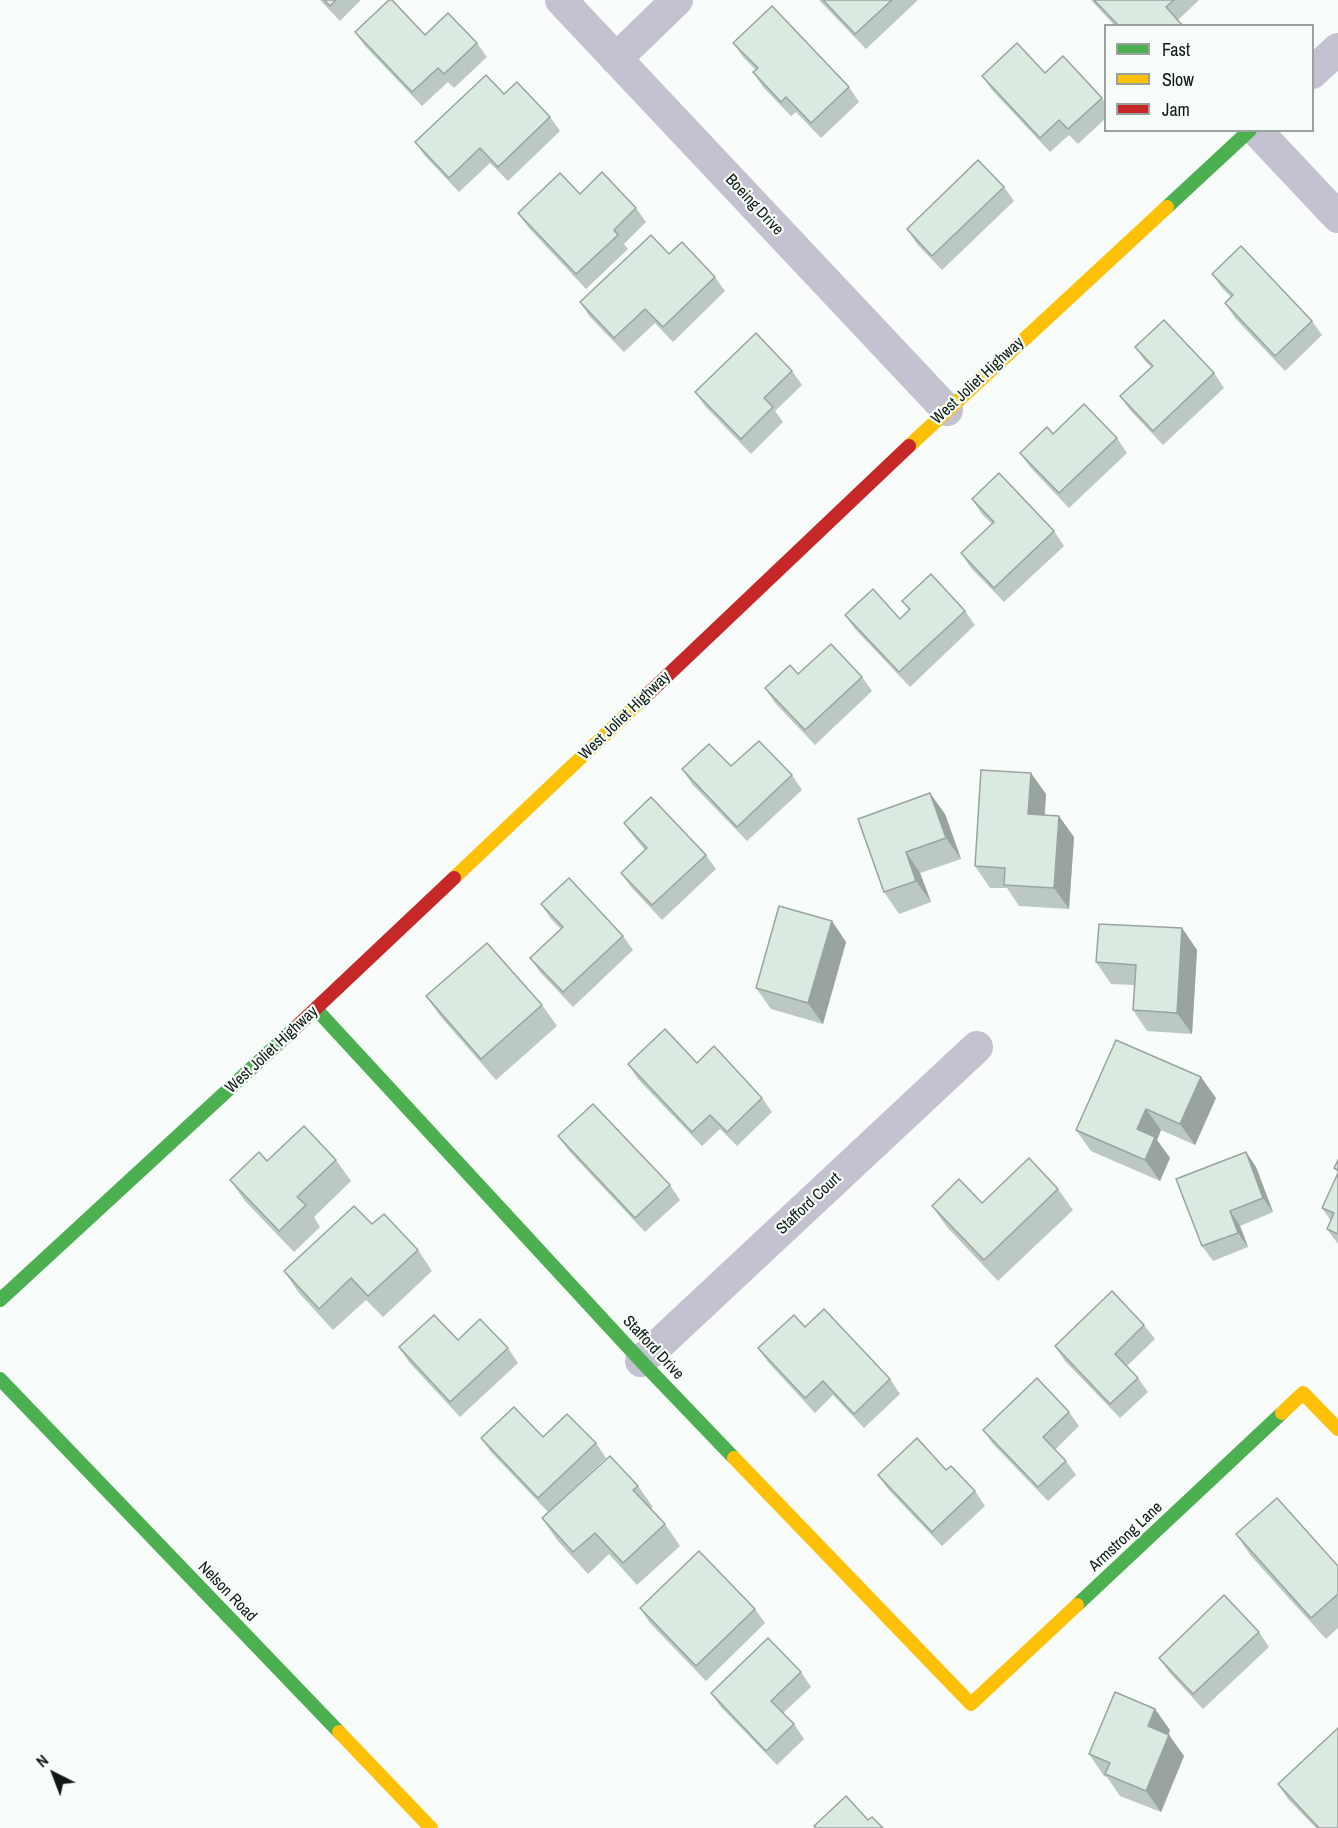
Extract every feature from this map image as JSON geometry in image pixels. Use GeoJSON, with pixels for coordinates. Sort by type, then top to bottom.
{"type":"FeatureCollection","features":[{"type":"Feature","properties":{"kind":"street","name":"Boeing Drive"},"geometry":{"type":"LineString","coordinates":[[561,0],[947,410]]}},
{"type":"Feature","properties":{"kind":"street"},"geometry":{"type":"LineString","coordinates":[[616,59],[677,0]]}},
{"type":"Feature","properties":{"kind":"street"},"geometry":{"type":"LineString","coordinates":[[1314,71],[1338,49]]}},
{"type":"Feature","properties":{"kind":"street","name":"West Joliet Highway"},"geometry":{"type":"LineString","coordinates":[[0,1300],[316,1009],[947,410],[1248,132]]}},
{"type":"Feature","properties":{"kind":"street"},"geometry":{"type":"LineString","coordinates":[[1258,132],[1338,217]]}},
{"type":"Feature","properties":{"kind":"street","name":"Stafford Drive"},"geometry":{"type":"LineString","coordinates":[[316,1009],[641,1361],[971,1704]]}},
{"type":"Feature","properties":{"kind":"street","name":"Stafford Court"},"geometry":{"type":"LineString","coordinates":[[641,1361],[977,1047]]}},
{"type":"Feature","properties":{"kind":"street","name":"Nelson Road"},"geometry":{"type":"LineString","coordinates":[[0,1378],[431,1828]]}},
{"type":"Feature","properties":{"kind":"street","name":"Armstrong Lane"},"geometry":{"type":"LineString","coordinates":[[971,1704],[1303,1393],[1338,1429]]}},
{"type":"Feature","properties":{"kind":"building"},"geometry":{"type":"Polygon","coordinates":[[[324,0],[336,0],[330,6],[324,0]]]}},
{"type":"Feature","properties":{"kind":"building"},"geometry":{"type":"Polygon","coordinates":[[[389,0],[392,0],[425,35],[448,13],[477,43],[444,74],[438,68],[412,92],[355,32],[389,0]]]}},
{"type":"Feature","properties":{"kind":"building"},"geometry":{"type":"Polygon","coordinates":[[[823,0],[892,0],[855,34],[823,0]]]}},
{"type":"Feature","properties":{"kind":"building"},"geometry":{"type":"Polygon","coordinates":[[[1094,0],[1174,0],[1166,7],[1181,24],[1117,24],[1094,0]]]}},
{"type":"Feature","properties":{"kind":"building"},"geometry":{"type":"Polygon","coordinates":[[[772,6],[849,87],[811,123],[786,97],[781,102],[753,72],[758,68],[733,43],[772,6]]]}},
{"type":"Feature","properties":{"kind":"building"},"geometry":{"type":"Polygon","coordinates":[[[1017,43],[1045,73],[1063,56],[1102,98],[1068,129],[1059,120],[1040,138],[982,76],[1017,43]]]}},
{"type":"Feature","properties":{"kind":"building"},"geometry":{"type":"Polygon","coordinates":[[[486,75],[504,94],[517,82],[550,117],[498,167],[480,148],[449,178],[415,142],[486,75]]]}},
{"type":"Feature","properties":{"kind":"building"},"geometry":{"type":"Polygon","coordinates":[[[978,160],[1004,187],[932,256],[907,229],[978,160]]]}},
{"type":"Feature","properties":{"kind":"building"},"geometry":{"type":"Polygon","coordinates":[[[602,172],[636,208],[614,230],[618,235],[576,274],[518,213],[560,173],[580,194],[602,172]]]}},
{"type":"Feature","properties":{"kind":"building"},"geometry":{"type":"Polygon","coordinates":[[[651,235],[669,254],[682,242],[715,277],[663,327],[645,309],[614,338],[580,302],[651,235]]]}},
{"type":"Feature","properties":{"kind":"building"},"geometry":{"type":"Polygon","coordinates":[[[1241,246],[1312,321],[1275,356],[1225,303],[1233,295],[1212,274],[1241,246]]]}},
{"type":"Feature","properties":{"kind":"building"},"geometry":{"type":"Polygon","coordinates":[[[1164,320],[1214,373],[1153,431],[1120,396],[1153,366],[1135,347],[1164,320]]]}},
{"type":"Feature","properties":{"kind":"building"},"geometry":{"type":"Polygon","coordinates":[[[756,333],[792,371],[764,398],[773,407],[741,439],[695,392],[756,333]]]}},
{"type":"Feature","properties":{"kind":"building"},"geometry":{"type":"Polygon","coordinates":[[[1084,404],[1117,438],[1059,493],[1020,453],[1047,427],[1053,434],[1084,404]]]}},
{"type":"Feature","properties":{"kind":"building"},"geometry":{"type":"Polygon","coordinates":[[[999,473],[1054,531],[994,588],[961,553],[994,522],[972,499],[999,473]]]}},
{"type":"Feature","properties":{"kind":"building"},"geometry":{"type":"Polygon","coordinates":[[[931,574],[965,611],[899,672],[845,615],[873,589],[900,619],[910,609],[902,601],[931,574]]]}},
{"type":"Feature","properties":{"kind":"building"},"geometry":{"type":"Polygon","coordinates":[[[831,644],[862,677],[805,730],[765,688],[790,665],[798,674],[831,644]]]}},
{"type":"Feature","properties":{"kind":"building"},"geometry":{"type":"Polygon","coordinates":[[[759,741],[792,775],[737,827],[682,769],[709,744],[731,766],[759,741]]]}},
{"type":"Feature","properties":{"kind":"building"},"geometry":{"type":"Polygon","coordinates":[[[981,770],[1031,773],[1028,814],[1059,816],[1054,888],[1004,885],[1005,868],[975,866],[981,770]]]}},
{"type":"Feature","properties":{"kind":"building"},"geometry":{"type":"Polygon","coordinates":[[[930,793],[946,838],[906,852],[916,881],[884,892],[858,819],[930,793]]]}},
{"type":"Feature","properties":{"kind":"building"},"geometry":{"type":"Polygon","coordinates":[[[651,797],[706,855],[652,905],[621,873],[647,848],[624,823],[651,797]]]}},
{"type":"Feature","properties":{"kind":"building"},"geometry":{"type":"Polygon","coordinates":[[[569,878],[623,936],[563,992],[530,958],[563,927],[541,904],[569,878]]]}},
{"type":"Feature","properties":{"kind":"building"},"geometry":{"type":"Polygon","coordinates":[[[779,906],[832,921],[808,1003],[756,988],[779,906]]]}},
{"type":"Feature","properties":{"kind":"building"},"geometry":{"type":"Polygon","coordinates":[[[1099,924],[1182,928],[1177,1013],[1133,1010],[1136,965],[1096,962],[1099,924]]]}},
{"type":"Feature","properties":{"kind":"building"},"geometry":{"type":"Polygon","coordinates":[[[487,943],[542,1005],[481,1059],[426,996],[487,943]]]}},
{"type":"Feature","properties":{"kind":"building"},"geometry":{"type":"Polygon","coordinates":[[[665,1029],[697,1063],[714,1046],[762,1098],[727,1132],[710,1115],[692,1132],[628,1064],[665,1029]]]}},
{"type":"Feature","properties":{"kind":"building"},"geometry":{"type":"Polygon","coordinates":[[[1116,1040],[1201,1077],[1180,1124],[1146,1109],[1137,1129],[1155,1137],[1145,1160],[1076,1130],[1116,1040]]]}},
{"type":"Feature","properties":{"kind":"building"},"geometry":{"type":"Polygon","coordinates":[[[593,1104],[670,1185],[635,1218],[558,1136],[593,1104]]]}},
{"type":"Feature","properties":{"kind":"building"},"geometry":{"type":"Polygon","coordinates":[[[304,1126],[336,1160],[297,1197],[306,1205],[279,1231],[230,1180],[259,1152],[267,1161],[304,1126]]]}},
{"type":"Feature","properties":{"kind":"building"},"geometry":{"type":"Polygon","coordinates":[[[1246,1152],[1263,1198],[1230,1211],[1238,1233],[1202,1246],[1176,1179],[1246,1152]]]}},
{"type":"Feature","properties":{"kind":"building"},"geometry":{"type":"Polygon","coordinates":[[[1029,1158],[1058,1189],[984,1260],[932,1206],[959,1179],[982,1203],[1029,1158]]]}},
{"type":"Feature","properties":{"kind":"building"},"geometry":{"type":"Polygon","coordinates":[[[1338,1173],[1338,1234],[1327,1229],[1334,1213],[1322,1208],[1338,1173]]]}},
{"type":"Feature","properties":{"kind":"building"},"geometry":{"type":"Polygon","coordinates":[[[354,1206],[372,1224],[384,1214],[418,1250],[368,1296],[351,1278],[319,1309],[284,1271],[354,1206]]]}},
{"type":"Feature","properties":{"kind":"building"},"geometry":{"type":"Polygon","coordinates":[[[1112,1291],[1144,1325],[1115,1354],[1138,1378],[1110,1404],[1055,1346],[1112,1291]]]}},
{"type":"Feature","properties":{"kind":"building"},"geometry":{"type":"Polygon","coordinates":[[[824,1309],[890,1379],[854,1414],[823,1381],[805,1398],[758,1348],[794,1315],[805,1327],[824,1309]]]}},
{"type":"Feature","properties":{"kind":"building"},"geometry":{"type":"Polygon","coordinates":[[[434,1315],[458,1340],[480,1319],[508,1348],[450,1402],[399,1347],[434,1315]]]}},
{"type":"Feature","properties":{"kind":"building"},"geometry":{"type":"Polygon","coordinates":[[[1037,1378],[1069,1412],[1043,1437],[1066,1461],[1038,1487],[983,1430],[1037,1378]]]}},
{"type":"Feature","properties":{"kind":"building"},"geometry":{"type":"Polygon","coordinates":[[[514,1407],[543,1437],[567,1414],[596,1443],[538,1498],[481,1438],[514,1407]]]}},
{"type":"Feature","properties":{"kind":"building"},"geometry":{"type":"Polygon","coordinates":[[[917,1438],[946,1470],[951,1466],[975,1491],[932,1532],[878,1475],[917,1438]]]}},
{"type":"Feature","properties":{"kind":"building"},"geometry":{"type":"Polygon","coordinates":[[[610,1456],[638,1486],[633,1490],[665,1524],[623,1563],[595,1533],[573,1552],[542,1518],[610,1456]]]}},
{"type":"Feature","properties":{"kind":"building"},"geometry":{"type":"Polygon","coordinates":[[[1277,1498],[1338,1566],[1338,1594],[1311,1618],[1236,1534],[1277,1498]]]}},
{"type":"Feature","properties":{"kind":"building"},"geometry":{"type":"Polygon","coordinates":[[[699,1551],[755,1609],[696,1666],[640,1608],[699,1551]]]}},
{"type":"Feature","properties":{"kind":"building"},"geometry":{"type":"Polygon","coordinates":[[[1224,1595],[1259,1632],[1193,1694],[1159,1658],[1224,1595]]]}},
{"type":"Feature","properties":{"kind":"building"},"geometry":{"type":"Polygon","coordinates":[[[768,1638],[801,1672],[771,1701],[794,1724],[766,1751],[711,1693],[768,1638]]]}},
{"type":"Feature","properties":{"kind":"building"},"geometry":{"type":"Polygon","coordinates":[[[1115,1692],[1155,1709],[1148,1726],[1169,1735],[1146,1791],[1105,1774],[1110,1763],[1089,1754],[1115,1692]]]}},
{"type":"Feature","properties":{"kind":"building"},"geometry":{"type":"Polygon","coordinates":[[[1338,1728],[1338,1828],[1319,1828],[1278,1784],[1338,1728]]]}},
{"type":"Feature","properties":{"kind":"building"},"geometry":{"type":"Polygon","coordinates":[[[846,1796],[868,1820],[872,1817],[883,1828],[816,1828],[814,1826],[846,1796]]]}},
{"type":"Feature","properties":{"kind":"traffic: fast"},"geometry":{"type":"LineString","coordinates":[[1167,207],[1248,132]]}},
{"type":"Feature","properties":{"kind":"traffic: fast"},"geometry":{"type":"LineString","coordinates":[[316,1009],[641,1361],[734,1458]]}},
{"type":"Feature","properties":{"kind":"traffic: fast"},"geometry":{"type":"LineString","coordinates":[[0,1300],[293,1030]]}},
{"type":"Feature","properties":{"kind":"traffic: fast"},"geometry":{"type":"LineString","coordinates":[[0,1379],[339,1732]]}},
{"type":"Feature","properties":{"kind":"traffic: fast"},"geometry":{"type":"LineString","coordinates":[[1077,1605],[1282,1413]]}},
{"type":"Feature","properties":{"kind":"traffic: slow"},"geometry":{"type":"LineString","coordinates":[[909,446],[1167,207]]}},
{"type":"Feature","properties":{"kind":"traffic: slow"},"geometry":{"type":"LineString","coordinates":[[454,878],[649,693]]}},
{"type":"Feature","properties":{"kind":"traffic: slow"},"geometry":{"type":"LineString","coordinates":[[1282,1413],[1303,1393],[1338,1429]]}},
{"type":"Feature","properties":{"kind":"traffic: slow"},"geometry":{"type":"LineString","coordinates":[[734,1458],[971,1704],[1077,1605]]}},
{"type":"Feature","properties":{"kind":"traffic: slow"},"geometry":{"type":"LineString","coordinates":[[339,1732],[431,1828]]}},
{"type":"Feature","properties":{"kind":"traffic: jam"},"geometry":{"type":"LineString","coordinates":[[649,693],[909,446]]}},
{"type":"Feature","properties":{"kind":"traffic: jam"},"geometry":{"type":"LineString","coordinates":[[293,1030],[454,878]]}}]}
